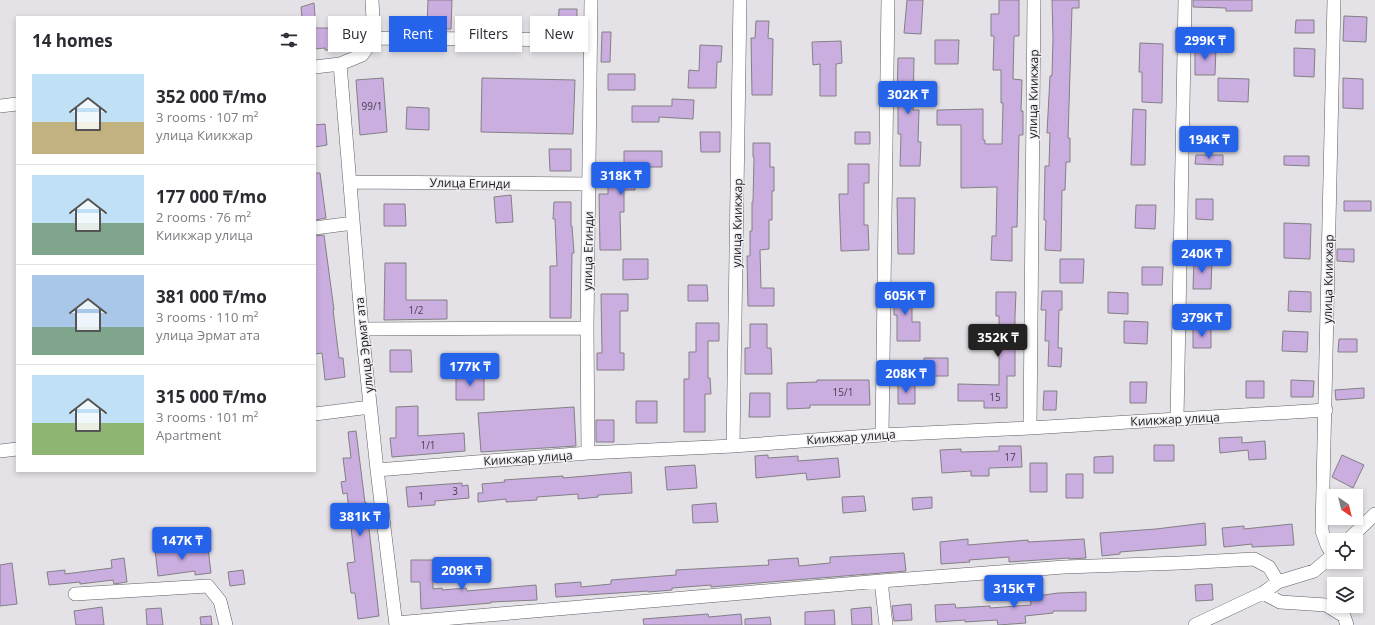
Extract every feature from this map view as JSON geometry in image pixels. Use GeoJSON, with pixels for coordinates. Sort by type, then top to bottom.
{"type":"FeatureCollection","features":[{"type":"Feature","properties":{"kind":"street"},"geometry":{"type":"LineString","coordinates":[[372,0],[373,16]]}},
{"type":"Feature","properties":{"kind":"street","name":"улица Егинди"},"geometry":{"type":"LineString","coordinates":[[588,454],[587,328],[591,0]]}},
{"type":"Feature","properties":{"kind":"street","name":"улица Киикжар"},"geometry":{"type":"LineString","coordinates":[[733,446],[740,0]]}},
{"type":"Feature","properties":{"kind":"street"},"geometry":{"type":"LineString","coordinates":[[882,435],[888,0]]}},
{"type":"Feature","properties":{"kind":"street","name":"улица Киикжар"},"geometry":{"type":"LineString","coordinates":[[1030,428],[1034,0]]}},
{"type":"Feature","properties":{"kind":"street"},"geometry":{"type":"LineString","coordinates":[[1177,419],[1185,0]]}},
{"type":"Feature","properties":{"kind":"street","name":"улица Киикжар"},"geometry":{"type":"LineString","coordinates":[[1327,545],[1322,531],[1326,410],[1334,0]]}},
{"type":"Feature","properties":{"kind":"street"},"geometry":{"type":"LineString","coordinates":[[381,38],[590,40]]}},
{"type":"Feature","properties":{"kind":"street"},"geometry":{"type":"LineString","coordinates":[[316,67],[340,64],[362,55],[364,52]]}},
{"type":"Feature","properties":{"kind":"street","name":"улица Эрмат ата"},"geometry":{"type":"LineString","coordinates":[[340,64],[362,329],[377,470],[396,624]]}},
{"type":"Feature","properties":{"kind":"street"},"geometry":{"type":"LineString","coordinates":[[0,106],[16,104]]}},
{"type":"Feature","properties":{"kind":"street","name":"Улица Егинди"},"geometry":{"type":"LineString","coordinates":[[350,182],[589,184]]}},
{"type":"Feature","properties":{"kind":"street"},"geometry":{"type":"LineString","coordinates":[[316,228],[353,223]]}},
{"type":"Feature","properties":{"kind":"street"},"geometry":{"type":"LineString","coordinates":[[362,329],[587,328]]}},
{"type":"Feature","properties":{"kind":"street"},"geometry":{"type":"LineString","coordinates":[[316,414],[370,407]]}},
{"type":"Feature","properties":{"kind":"street","name":"Киикжар улица"},"geometry":{"type":"LineString","coordinates":[[377,470],[588,454],[733,446],[882,435],[1030,428],[1326,410]]}},
{"type":"Feature","properties":{"kind":"street"},"geometry":{"type":"LineString","coordinates":[[0,452],[16,449]]}},
{"type":"Feature","properties":{"kind":"street"},"geometry":{"type":"LineString","coordinates":[[1355,533],[1375,514]]}},
{"type":"Feature","properties":{"kind":"street"},"geometry":{"type":"LineString","coordinates":[[396,624],[881,580],[1064,567],[1254,559],[1269,567],[1278,582]]}},
{"type":"Feature","properties":{"kind":"street"},"geometry":{"type":"LineString","coordinates":[[1195,625],[1263,593],[1278,582],[1314,571],[1327,560]]}},
{"type":"Feature","properties":{"kind":"street"},"geometry":{"type":"LineString","coordinates":[[881,580],[886,625]]}},
{"type":"Feature","properties":{"kind":"street"},"geometry":{"type":"LineString","coordinates":[[75,594],[208,586],[220,601],[226,625]]}},
{"type":"Feature","properties":{"kind":"street"},"geometry":{"type":"LineString","coordinates":[[1263,593],[1280,602],[1326,605],[1344,616],[1347,625]]}},
{"type":"Feature","properties":{"kind":"building"},"geometry":{"type":"Polygon","coordinates":[[[428,0],[452,0],[451,29],[447,29],[447,16],[427,16],[428,0]]]}},
{"type":"Feature","properties":{"kind":"building"},"geometry":{"type":"Polygon","coordinates":[[[907,0],[923,0],[921,34],[904,33],[907,0]]]}},
{"type":"Feature","properties":{"kind":"building"},"geometry":{"type":"Polygon","coordinates":[[[999,0],[1019,0],[1019,36],[1014,36],[1013,79],[1022,80],[1021,111],[1023,111],[1023,135],[1019,135],[1017,227],[1012,227],[1012,261],[991,260],[992,236],[996,236],[997,187],[961,188],[961,125],[937,125],[937,110],[983,109],[983,140],[985,140],[985,144],[1002,144],[1003,103],[1001,103],[1001,70],[993,70],[994,36],[991,36],[991,14],[999,14],[999,0]]]}},
{"type":"Feature","properties":{"kind":"building"},"geometry":{"type":"Polygon","coordinates":[[[1052,0],[1079,0],[1079,8],[1072,8],[1068,138],[1070,138],[1070,162],[1066,162],[1065,190],[1062,190],[1061,251],[1045,250],[1045,166],[1049,166],[1050,133],[1047,133],[1050,76],[1052,76],[1052,0]]]}},
{"type":"Feature","properties":{"kind":"building"},"geometry":{"type":"Polygon","coordinates":[[[1193,0],[1252,0],[1252,11],[1226,11],[1226,8],[1193,7],[1193,0]]]}},
{"type":"Feature","properties":{"kind":"building"},"geometry":{"type":"Polygon","coordinates":[[[314,3],[315,16],[302,16],[301,7],[314,3]]]}},
{"type":"Feature","properties":{"kind":"building"},"geometry":{"type":"Polygon","coordinates":[[[559,9],[577,9],[577,16],[559,16],[559,9]]]}},
{"type":"Feature","properties":{"kind":"building"},"geometry":{"type":"Polygon","coordinates":[[[1344,16],[1367,17],[1366,42],[1343,41],[1344,16]]]}},
{"type":"Feature","properties":{"kind":"building"},"geometry":{"type":"Polygon","coordinates":[[[1296,20],[1314,20],[1314,33],[1295,33],[1296,20]]]}},
{"type":"Feature","properties":{"kind":"building"},"geometry":{"type":"Polygon","coordinates":[[[756,21],[769,21],[768,38],[773,39],[772,95],[752,95],[751,38],[755,38],[756,21]]]}},
{"type":"Feature","properties":{"kind":"building"},"geometry":{"type":"Polygon","coordinates":[[[316,28],[328,28],[328,50],[325,50],[325,48],[316,49],[316,28]]]}},
{"type":"Feature","properties":{"kind":"building"},"geometry":{"type":"Polygon","coordinates":[[[602,32],[611,32],[610,62],[601,62],[602,32]]]}},
{"type":"Feature","properties":{"kind":"building"},"geometry":{"type":"Polygon","coordinates":[[[935,40],[959,40],[958,64],[935,64],[935,40]]]}},
{"type":"Feature","properties":{"kind":"building"},"geometry":{"type":"Polygon","coordinates":[[[841,41],[842,63],[836,64],[836,96],[820,96],[820,64],[813,65],[812,42],[841,41]]]}},
{"type":"Feature","properties":{"kind":"building"},"geometry":{"type":"Polygon","coordinates":[[[1140,43],[1163,44],[1162,103],[1142,102],[1142,72],[1139,72],[1140,43]]]}},
{"type":"Feature","properties":{"kind":"building"},"geometry":{"type":"Polygon","coordinates":[[[700,45],[722,46],[721,62],[717,62],[716,88],[688,88],[689,70],[699,71],[700,45]]]}},
{"type":"Feature","properties":{"kind":"building"},"geometry":{"type":"Polygon","coordinates":[[[1195,47],[1216,47],[1215,75],[1195,75],[1195,47]]]}},
{"type":"Feature","properties":{"kind":"building"},"geometry":{"type":"Polygon","coordinates":[[[1294,48],[1315,49],[1314,77],[1294,76],[1294,48]]]}},
{"type":"Feature","properties":{"kind":"building"},"geometry":{"type":"Polygon","coordinates":[[[898,58],[914,58],[913,110],[919,110],[918,142],[921,142],[920,166],[900,166],[901,134],[898,134],[897,99],[898,58]]]}},
{"type":"Feature","properties":{"kind":"building"},"geometry":{"type":"Polygon","coordinates":[[[608,74],[635,74],[635,90],[608,90],[608,74]]]}},
{"type":"Feature","properties":{"kind":"building"},"geometry":{"type":"Polygon","coordinates":[[[383,78],[387,132],[360,135],[356,80],[383,78]]]}},
{"type":"Feature","properties":{"kind":"building"},"geometry":{"type":"Polygon","coordinates":[[[482,78],[575,80],[573,134],[481,132],[482,78]]]}},
{"type":"Feature","properties":{"kind":"building"},"geometry":{"type":"Polygon","coordinates":[[[1218,78],[1249,79],[1248,102],[1218,101],[1218,78]]]}},
{"type":"Feature","properties":{"kind":"building"},"geometry":{"type":"Polygon","coordinates":[[[1343,78],[1363,79],[1363,109],[1343,108],[1343,78]]]}},
{"type":"Feature","properties":{"kind":"building"},"geometry":{"type":"Polygon","coordinates":[[[672,99],[694,100],[693,119],[659,117],[659,122],[632,122],[632,106],[672,106],[672,99]]]}},
{"type":"Feature","properties":{"kind":"building"},"geometry":{"type":"Polygon","coordinates":[[[407,107],[429,108],[429,130],[406,129],[407,107]]]}},
{"type":"Feature","properties":{"kind":"building"},"geometry":{"type":"Polygon","coordinates":[[[1133,109],[1146,110],[1145,165],[1131,165],[1133,109]]]}},
{"type":"Feature","properties":{"kind":"building"},"geometry":{"type":"Polygon","coordinates":[[[325,124],[327,145],[316,147],[316,125],[325,124]]]}},
{"type":"Feature","properties":{"kind":"building"},"geometry":{"type":"Polygon","coordinates":[[[700,132],[720,132],[720,152],[701,152],[700,132]]]}},
{"type":"Feature","properties":{"kind":"building"},"geometry":{"type":"Polygon","coordinates":[[[855,132],[870,132],[870,144],[855,144],[855,132]]]}},
{"type":"Feature","properties":{"kind":"building"},"geometry":{"type":"Polygon","coordinates":[[[753,143],[770,143],[770,167],[774,167],[772,220],[769,220],[769,249],[760,250],[761,288],[774,288],[774,306],[748,306],[747,256],[750,256],[750,231],[752,231],[753,143]]]}},
{"type":"Feature","properties":{"kind":"building"},"geometry":{"type":"Polygon","coordinates":[[[549,149],[571,149],[571,171],[550,171],[549,149]]]}},
{"type":"Feature","properties":{"kind":"building"},"geometry":{"type":"Polygon","coordinates":[[[624,151],[662,151],[662,167],[635,167],[635,190],[624,190],[624,212],[620,212],[621,250],[600,250],[599,194],[608,194],[608,174],[624,174],[624,151]]]}},
{"type":"Feature","properties":{"kind":"building"},"geometry":{"type":"Polygon","coordinates":[[[1196,155],[1223,155],[1223,165],[1195,164],[1196,155]]]}},
{"type":"Feature","properties":{"kind":"building"},"geometry":{"type":"Polygon","coordinates":[[[1284,156],[1309,156],[1309,166],[1284,165],[1284,156]]]}},
{"type":"Feature","properties":{"kind":"building"},"geometry":{"type":"Polygon","coordinates":[[[848,164],[869,164],[869,183],[864,183],[864,225],[868,225],[869,250],[841,251],[839,194],[848,194],[848,164]]]}},
{"type":"Feature","properties":{"kind":"building"},"geometry":{"type":"Polygon","coordinates":[[[316,173],[320,173],[326,218],[316,220],[316,173]]]}},
{"type":"Feature","properties":{"kind":"building"},"geometry":{"type":"Polygon","coordinates":[[[511,195],[513,222],[496,223],[494,197],[511,195]]]}},
{"type":"Feature","properties":{"kind":"building"},"geometry":{"type":"Polygon","coordinates":[[[897,198],[915,198],[914,254],[898,254],[897,198]]]}},
{"type":"Feature","properties":{"kind":"building"},"geometry":{"type":"Polygon","coordinates":[[[1196,199],[1213,199],[1213,220],[1196,219],[1196,199]]]}},
{"type":"Feature","properties":{"kind":"building"},"geometry":{"type":"Polygon","coordinates":[[[1344,201],[1371,201],[1371,211],[1344,211],[1344,201]]]}},
{"type":"Feature","properties":{"kind":"building"},"geometry":{"type":"Polygon","coordinates":[[[554,202],[571,202],[571,226],[574,253],[572,253],[571,318],[550,318],[550,266],[557,266],[555,219],[553,219],[554,202]]]}},
{"type":"Feature","properties":{"kind":"building"},"geometry":{"type":"Polygon","coordinates":[[[384,204],[405,204],[406,226],[384,226],[384,204]]]}},
{"type":"Feature","properties":{"kind":"building"},"geometry":{"type":"Polygon","coordinates":[[[1136,205],[1156,205],[1155,229],[1135,228],[1136,205]]]}},
{"type":"Feature","properties":{"kind":"building"},"geometry":{"type":"Polygon","coordinates":[[[1284,223],[1311,224],[1310,259],[1284,258],[1284,223]]]}},
{"type":"Feature","properties":{"kind":"building"},"geometry":{"type":"Polygon","coordinates":[[[324,235],[339,358],[343,358],[345,377],[325,380],[322,353],[316,354],[316,236],[324,235]]]}},
{"type":"Feature","properties":{"kind":"building"},"geometry":{"type":"Polygon","coordinates":[[[1337,249],[1354,249],[1354,262],[1337,261],[1337,249]]]}},
{"type":"Feature","properties":{"kind":"building"},"geometry":{"type":"Polygon","coordinates":[[[623,259],[648,259],[648,279],[623,280],[623,259]]]}},
{"type":"Feature","properties":{"kind":"building"},"geometry":{"type":"Polygon","coordinates":[[[1060,259],[1084,259],[1083,283],[1060,283],[1060,259]]]}},
{"type":"Feature","properties":{"kind":"building"},"geometry":{"type":"Polygon","coordinates":[[[1194,259],[1212,260],[1211,289],[1193,289],[1194,259]]]}},
{"type":"Feature","properties":{"kind":"building"},"geometry":{"type":"Polygon","coordinates":[[[385,263],[406,263],[406,300],[447,300],[447,319],[384,320],[385,263]]]}},
{"type":"Feature","properties":{"kind":"building"},"geometry":{"type":"Polygon","coordinates":[[[1142,267],[1163,267],[1162,285],[1142,285],[1142,267]]]}},
{"type":"Feature","properties":{"kind":"building"},"geometry":{"type":"Polygon","coordinates":[[[688,285],[707,285],[708,301],[688,301],[688,285]]]}},
{"type":"Feature","properties":{"kind":"building"},"geometry":{"type":"Polygon","coordinates":[[[894,288],[912,288],[912,322],[920,322],[920,341],[897,341],[897,315],[894,315],[894,288]]]}},
{"type":"Feature","properties":{"kind":"building"},"geometry":{"type":"Polygon","coordinates":[[[1042,291],[1062,291],[1062,310],[1059,310],[1058,348],[1062,348],[1061,367],[1048,366],[1049,341],[1045,341],[1046,310],[1041,310],[1042,291]]]}},
{"type":"Feature","properties":{"kind":"building"},"geometry":{"type":"Polygon","coordinates":[[[1289,291],[1311,292],[1311,312],[1288,311],[1289,291]]]}},
{"type":"Feature","properties":{"kind":"building"},"geometry":{"type":"Polygon","coordinates":[[[996,292],[1016,292],[1015,376],[1007,376],[1007,408],[984,408],[984,401],[958,401],[958,384],[999,385],[999,316],[996,316],[996,292]]]}},
{"type":"Feature","properties":{"kind":"building"},"geometry":{"type":"Polygon","coordinates":[[[1108,292],[1128,293],[1128,314],[1108,313],[1108,292]]]}},
{"type":"Feature","properties":{"kind":"building"},"geometry":{"type":"Polygon","coordinates":[[[601,294],[628,294],[628,311],[620,311],[620,353],[624,353],[624,370],[597,370],[597,353],[602,353],[601,294]]]}},
{"type":"Feature","properties":{"kind":"building"},"geometry":{"type":"Polygon","coordinates":[[[1124,321],[1148,322],[1147,344],[1124,343],[1124,321]]]}},
{"type":"Feature","properties":{"kind":"building"},"geometry":{"type":"Polygon","coordinates":[[[696,323],[719,323],[719,341],[708,341],[708,378],[710,378],[711,394],[705,394],[705,432],[684,432],[684,379],[689,379],[689,352],[696,352],[696,323]]]}},
{"type":"Feature","properties":{"kind":"building"},"geometry":{"type":"Polygon","coordinates":[[[750,324],[767,324],[767,348],[771,348],[772,374],[745,374],[745,348],[750,348],[750,324]]]}},
{"type":"Feature","properties":{"kind":"building"},"geometry":{"type":"Polygon","coordinates":[[[1193,328],[1211,328],[1211,348],[1193,348],[1193,328]]]}},
{"type":"Feature","properties":{"kind":"building"},"geometry":{"type":"Polygon","coordinates":[[[1283,331],[1308,332],[1307,352],[1282,351],[1283,331]]]}},
{"type":"Feature","properties":{"kind":"building"},"geometry":{"type":"Polygon","coordinates":[[[1339,339],[1357,339],[1357,352],[1338,352],[1339,339]]]}},
{"type":"Feature","properties":{"kind":"building"},"geometry":{"type":"Polygon","coordinates":[[[390,350],[411,350],[412,372],[390,372],[390,350]]]}},
{"type":"Feature","properties":{"kind":"building"},"geometry":{"type":"Polygon","coordinates":[[[924,358],[948,358],[948,376],[924,376],[924,358]]]}},
{"type":"Feature","properties":{"kind":"building"},"geometry":{"type":"Polygon","coordinates":[[[456,374],[484,374],[484,400],[456,400],[456,374]]]}},
{"type":"Feature","properties":{"kind":"building"},"geometry":{"type":"Polygon","coordinates":[[[817,380],[869,380],[870,405],[810,405],[810,408],[787,409],[787,383],[817,382],[817,380]]]}},
{"type":"Feature","properties":{"kind":"building"},"geometry":{"type":"Polygon","coordinates":[[[1291,380],[1314,381],[1313,397],[1291,397],[1291,380]]]}},
{"type":"Feature","properties":{"kind":"building"},"geometry":{"type":"Polygon","coordinates":[[[1246,381],[1264,381],[1264,398],[1246,398],[1246,381]]]}},
{"type":"Feature","properties":{"kind":"building"},"geometry":{"type":"Polygon","coordinates":[[[1130,382],[1147,382],[1146,403],[1130,403],[1130,382]]]}},
{"type":"Feature","properties":{"kind":"building"},"geometry":{"type":"Polygon","coordinates":[[[898,384],[915,384],[915,404],[898,404],[898,384]]]}},
{"type":"Feature","properties":{"kind":"building"},"geometry":{"type":"Polygon","coordinates":[[[1364,388],[1364,398],[1336,400],[1335,390],[1364,388]]]}},
{"type":"Feature","properties":{"kind":"building"},"geometry":{"type":"Polygon","coordinates":[[[1044,391],[1057,391],[1056,410],[1043,410],[1044,391]]]}},
{"type":"Feature","properties":{"kind":"building"},"geometry":{"type":"Polygon","coordinates":[[[750,393],[770,393],[770,417],[749,417],[750,393]]]}},
{"type":"Feature","properties":{"kind":"building"},"geometry":{"type":"Polygon","coordinates":[[[636,401],[657,401],[657,423],[636,423],[636,401]]]}},
{"type":"Feature","properties":{"kind":"building"},"geometry":{"type":"Polygon","coordinates":[[[418,406],[418,436],[464,433],[465,451],[392,457],[390,438],[396,438],[396,407],[418,406]]]}},
{"type":"Feature","properties":{"kind":"building"},"geometry":{"type":"Polygon","coordinates":[[[574,407],[576,446],[481,452],[478,413],[574,407]]]}},
{"type":"Feature","properties":{"kind":"building"},"geometry":{"type":"Polygon","coordinates":[[[596,420],[614,420],[614,442],[596,442],[596,420]]]}},
{"type":"Feature","properties":{"kind":"building"},"geometry":{"type":"Polygon","coordinates":[[[356,431],[379,616],[358,619],[355,593],[351,593],[347,563],[355,562],[347,493],[343,494],[341,482],[346,481],[343,458],[351,458],[348,432],[356,431]]]}},
{"type":"Feature","properties":{"kind":"building"},"geometry":{"type":"Polygon","coordinates":[[[1242,437],[1242,443],[1265,441],[1266,459],[1249,460],[1248,450],[1220,453],[1219,438],[1242,437]]]}},
{"type":"Feature","properties":{"kind":"building"},"geometry":{"type":"Polygon","coordinates":[[[1154,445],[1174,445],[1174,461],[1154,461],[1154,445]]]}},
{"type":"Feature","properties":{"kind":"building"},"geometry":{"type":"Polygon","coordinates":[[[999,446],[1021,446],[1022,467],[989,468],[989,476],[971,476],[971,471],[942,473],[940,450],[961,449],[961,452],[999,451],[999,446]]]}},
{"type":"Feature","properties":{"kind":"building"},"geometry":{"type":"Polygon","coordinates":[[[768,455],[768,458],[798,456],[798,461],[838,458],[840,477],[807,480],[806,473],[756,478],[755,456],[768,455]]]}},
{"type":"Feature","properties":{"kind":"building"},"geometry":{"type":"Polygon","coordinates":[[[1342,455],[1364,465],[1353,488],[1332,477],[1342,455]]]}},
{"type":"Feature","properties":{"kind":"building"},"geometry":{"type":"Polygon","coordinates":[[[1113,456],[1113,473],[1094,473],[1094,457],[1113,456]]]}},
{"type":"Feature","properties":{"kind":"building"},"geometry":{"type":"Polygon","coordinates":[[[1030,463],[1047,463],[1047,492],[1030,492],[1030,463]]]}},
{"type":"Feature","properties":{"kind":"building"},"geometry":{"type":"Polygon","coordinates":[[[695,465],[697,488],[667,490],[665,467],[695,465]]]}},
{"type":"Feature","properties":{"kind":"building"},"geometry":{"type":"Polygon","coordinates":[[[631,472],[632,493],[598,495],[598,497],[578,499],[578,494],[537,497],[537,500],[506,502],[506,499],[478,502],[478,493],[483,493],[482,484],[505,482],[504,480],[563,476],[563,478],[631,472]]]}},
{"type":"Feature","properties":{"kind":"building"},"geometry":{"type":"Polygon","coordinates":[[[1066,474],[1083,474],[1083,498],[1066,498],[1066,474]]]}},
{"type":"Feature","properties":{"kind":"building"},"geometry":{"type":"Polygon","coordinates":[[[462,483],[462,486],[468,485],[469,498],[435,501],[435,505],[408,507],[406,487],[462,483]]]}},
{"type":"Feature","properties":{"kind":"building"},"geometry":{"type":"Polygon","coordinates":[[[864,496],[866,511],[843,513],[842,497],[864,496]]]}},
{"type":"Feature","properties":{"kind":"building"},"geometry":{"type":"Polygon","coordinates":[[[932,497],[932,508],[913,510],[912,498],[932,497]]]}},
{"type":"Feature","properties":{"kind":"building"},"geometry":{"type":"Polygon","coordinates":[[[716,503],[718,522],[693,523],[692,505],[716,503]]]}},
{"type":"Feature","properties":{"kind":"building"},"geometry":{"type":"Polygon","coordinates":[[[1205,523],[1206,545],[1120,552],[1120,554],[1102,556],[1100,533],[1156,529],[1205,523]]]}},
{"type":"Feature","properties":{"kind":"building"},"geometry":{"type":"Polygon","coordinates":[[[1292,524],[1294,545],[1252,547],[1252,544],[1224,547],[1222,528],[1244,526],[1244,529],[1292,524]]]}},
{"type":"Feature","properties":{"kind":"building"},"geometry":{"type":"Polygon","coordinates":[[[968,539],[968,545],[1028,540],[1028,542],[1084,539],[1086,558],[1009,562],[1009,557],[941,564],[940,542],[968,539]]]}},
{"type":"Feature","properties":{"kind":"building"},"geometry":{"type":"Polygon","coordinates":[[[182,546],[182,551],[208,548],[211,573],[195,575],[195,571],[158,576],[155,549],[182,546]]]}},
{"type":"Feature","properties":{"kind":"building"},"geometry":{"type":"Polygon","coordinates":[[[904,553],[906,571],[711,587],[711,585],[672,588],[672,590],[648,592],[556,597],[555,584],[581,582],[581,587],[611,584],[611,580],[676,575],[676,570],[769,565],[768,560],[798,558],[799,566],[830,563],[830,557],[904,553]]]}},
{"type":"Feature","properties":{"kind":"building"},"geometry":{"type":"Polygon","coordinates":[[[124,558],[127,582],[114,584],[113,580],[80,584],[80,582],[49,585],[47,572],[65,570],[65,574],[112,568],[111,560],[124,558]]]}},
{"type":"Feature","properties":{"kind":"building"},"geometry":{"type":"Polygon","coordinates":[[[411,560],[433,560],[433,589],[442,588],[442,590],[466,588],[467,591],[536,585],[537,600],[491,602],[421,609],[420,582],[411,582],[411,560]]]}},
{"type":"Feature","properties":{"kind":"building"},"geometry":{"type":"Polygon","coordinates":[[[12,563],[17,604],[0,606],[0,565],[12,563]]]}},
{"type":"Feature","properties":{"kind":"building"},"geometry":{"type":"Polygon","coordinates":[[[243,570],[245,584],[230,586],[228,572],[243,570]]]}},
{"type":"Feature","properties":{"kind":"building"},"geometry":{"type":"Polygon","coordinates":[[[1212,584],[1213,600],[1196,601],[1195,585],[1212,584]]]}},
{"type":"Feature","properties":{"kind":"building"},"geometry":{"type":"Polygon","coordinates":[[[1086,592],[1086,611],[1053,611],[1053,613],[1025,616],[1026,623],[998,625],[997,620],[936,622],[935,605],[955,604],[956,608],[990,606],[990,608],[1031,605],[1030,597],[1058,593],[1086,592]]]}},
{"type":"Feature","properties":{"kind":"building"},"geometry":{"type":"Polygon","coordinates":[[[911,604],[912,620],[894,621],[892,606],[911,604]]]}},
{"type":"Feature","properties":{"kind":"building"},"geometry":{"type":"Polygon","coordinates":[[[102,607],[104,625],[76,625],[74,611],[102,607]]]}},
{"type":"Feature","properties":{"kind":"building"},"geometry":{"type":"Polygon","coordinates":[[[871,607],[872,625],[852,625],[851,609],[871,607]]]}},
{"type":"Feature","properties":{"kind":"building"},"geometry":{"type":"Polygon","coordinates":[[[161,608],[163,625],[147,625],[146,609],[161,608]]]}},
{"type":"Feature","properties":{"kind":"building"},"geometry":{"type":"Polygon","coordinates":[[[834,610],[835,625],[805,625],[805,612],[834,610]]]}},
{"type":"Feature","properties":{"kind":"building"},"geometry":{"type":"Polygon","coordinates":[[[708,614],[709,617],[741,614],[742,625],[644,625],[643,619],[708,614]]]}},
{"type":"Feature","properties":{"kind":"building"},"geometry":{"type":"Polygon","coordinates":[[[211,616],[212,625],[201,625],[200,617],[211,616]]]}},
{"type":"Feature","properties":{"kind":"building"},"geometry":{"type":"Polygon","coordinates":[[[770,617],[771,625],[745,625],[745,619],[770,617]]]}}]}
